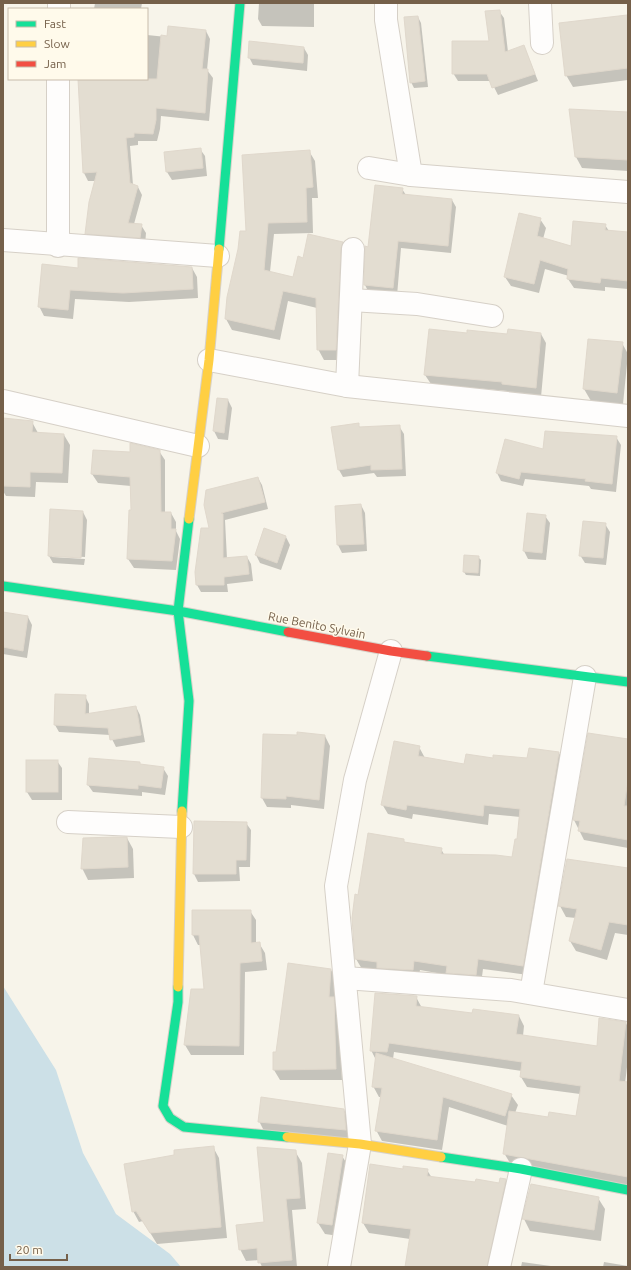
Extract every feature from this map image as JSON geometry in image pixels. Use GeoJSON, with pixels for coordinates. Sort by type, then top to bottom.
{"type":"FeatureCollection","features":[{"type":"Feature","properties":{"kind":"street"},"geometry":{"type":"LineString","coordinates":[[240,3],[209,360],[178,611],[189,701],[181,828],[178,1002],[163,1106],[170,1118],[184,1127],[360,1144],[521,1169],[628,1190]]}},
{"type":"Feature","properties":{"kind":"street"},"geometry":{"type":"LineString","coordinates":[[386,3],[386,20],[411,175]]}},
{"type":"Feature","properties":{"kind":"street"},"geometry":{"type":"LineString","coordinates":[[540,3],[542,44]]}},
{"type":"Feature","properties":{"kind":"street"},"geometry":{"type":"LineString","coordinates":[[58,80],[58,246]]}},
{"type":"Feature","properties":{"kind":"street"},"geometry":{"type":"LineString","coordinates":[[369,168],[411,175],[628,192]]}},
{"type":"Feature","properties":{"kind":"street"},"geometry":{"type":"LineString","coordinates":[[3,240],[58,246],[218,256]]}},
{"type":"Feature","properties":{"kind":"street"},"geometry":{"type":"LineString","coordinates":[[348,386],[354,249]]}},
{"type":"Feature","properties":{"kind":"street"},"geometry":{"type":"LineString","coordinates":[[351,300],[417,304],[492,316]]}},
{"type":"Feature","properties":{"kind":"street"},"geometry":{"type":"LineString","coordinates":[[209,360],[348,386],[628,416]]}},
{"type":"Feature","properties":{"kind":"street"},"geometry":{"type":"LineString","coordinates":[[3,401],[198,446]]}},
{"type":"Feature","properties":{"kind":"street","name":"Rue Benito Sylvain"},"geometry":{"type":"LineString","coordinates":[[3,586],[178,611],[391,650],[628,682]]}},
{"type":"Feature","properties":{"kind":"street"},"geometry":{"type":"LineString","coordinates":[[339,1267],[360,1144],[336,886],[355,780],[391,650]]}},
{"type":"Feature","properties":{"kind":"street"},"geometry":{"type":"LineString","coordinates":[[531,993],[585,677]]}},
{"type":"Feature","properties":{"kind":"street"},"geometry":{"type":"LineString","coordinates":[[68,822],[181,828]]}},
{"type":"Feature","properties":{"kind":"street"},"geometry":{"type":"LineString","coordinates":[[345,978],[511,990],[628,1010]]}},
{"type":"Feature","properties":{"kind":"street"},"geometry":{"type":"LineString","coordinates":[[499,1267],[521,1169]]}},
{"type":"Feature","properties":{"kind":"shaded area"},"geometry":{"type":"Polygon","coordinates":[[[3,986],[56,1070],[83,1153],[116,1214],[170,1254],[181,1267],[3,1267],[3,986]]]}},
{"type":"Feature","properties":{"kind":"building"},"geometry":{"type":"Polygon","coordinates":[[[500,10],[505,52],[524,45],[535,74],[492,88],[487,74],[452,74],[452,41],[489,41],[485,11],[500,10]]]}},
{"type":"Feature","properties":{"kind":"building"},"geometry":{"type":"Polygon","coordinates":[[[627,15],[628,68],[565,76],[559,23],[627,15]]]}},
{"type":"Feature","properties":{"kind":"building"},"geometry":{"type":"Polygon","coordinates":[[[418,16],[425,81],[410,83],[404,17],[418,16]]]}},
{"type":"Feature","properties":{"kind":"building"},"geometry":{"type":"Polygon","coordinates":[[[168,26],[206,30],[202,69],[208,69],[205,113],[156,108],[156,120],[153,134],[134,133],[134,137],[126,138],[130,183],[138,186],[128,223],[142,224],[140,238],[85,234],[89,202],[97,172],[83,173],[78,80],[157,79],[161,35],[167,36],[168,26]]]}},
{"type":"Feature","properties":{"kind":"building"},"geometry":{"type":"Polygon","coordinates":[[[249,41],[304,47],[303,63],[248,58],[249,41]]]}},
{"type":"Feature","properties":{"kind":"building"},"geometry":{"type":"Polygon","coordinates":[[[569,109],[628,112],[628,160],[575,157],[569,109]]]}},
{"type":"Feature","properties":{"kind":"building"},"geometry":{"type":"Polygon","coordinates":[[[201,148],[203,168],[166,172],[164,152],[201,148]]]}},
{"type":"Feature","properties":{"kind":"building"},"geometry":{"type":"Polygon","coordinates":[[[310,150],[313,187],[306,188],[307,222],[268,223],[264,270],[293,277],[298,256],[303,258],[308,234],[343,242],[341,248],[336,350],[317,350],[316,298],[283,291],[274,330],[225,319],[227,297],[238,249],[240,231],[246,231],[242,155],[310,150]]]}},
{"type":"Feature","properties":{"kind":"building"},"geometry":{"type":"Polygon","coordinates":[[[375,185],[403,188],[402,194],[452,199],[448,246],[398,241],[393,288],[364,285],[365,246],[368,247],[375,185]]]}},
{"type":"Feature","properties":{"kind":"building"},"geometry":{"type":"Polygon","coordinates":[[[519,213],[541,218],[537,236],[571,246],[573,221],[606,224],[605,230],[628,232],[628,281],[601,278],[600,283],[567,279],[568,269],[540,260],[534,284],[504,277],[519,213]]]}},
{"type":"Feature","properties":{"kind":"building"},"geometry":{"type":"Polygon","coordinates":[[[78,258],[192,267],[193,289],[123,293],[70,290],[68,310],[38,307],[42,264],[78,268],[78,258]]]}},
{"type":"Feature","properties":{"kind":"building"},"geometry":{"type":"Polygon","coordinates":[[[429,329],[467,333],[467,330],[507,334],[508,329],[541,333],[536,388],[502,384],[502,382],[424,375],[429,329]]]}},
{"type":"Feature","properties":{"kind":"building"},"geometry":{"type":"Polygon","coordinates":[[[588,339],[623,342],[617,393],[583,389],[588,339]]]}},
{"type":"Feature","properties":{"kind":"building"},"geometry":{"type":"Polygon","coordinates":[[[217,398],[228,399],[224,433],[213,431],[217,398]]]}},
{"type":"Feature","properties":{"kind":"building"},"geometry":{"type":"Polygon","coordinates":[[[3,418],[33,421],[32,432],[64,434],[62,473],[30,472],[30,487],[3,486],[3,418]]]}},
{"type":"Feature","properties":{"kind":"building"},"geometry":{"type":"Polygon","coordinates":[[[359,423],[359,427],[400,425],[402,469],[371,470],[371,465],[338,470],[331,427],[359,423]]]}},
{"type":"Feature","properties":{"kind":"building"},"geometry":{"type":"Polygon","coordinates":[[[545,431],[617,436],[612,484],[585,481],[586,479],[521,472],[519,479],[496,473],[505,439],[543,449],[545,431]]]}},
{"type":"Feature","properties":{"kind":"building"},"geometry":{"type":"Polygon","coordinates":[[[130,443],[160,450],[161,512],[171,512],[171,529],[176,529],[172,561],[127,559],[129,510],[131,510],[130,477],[91,474],[93,450],[130,452],[130,443]]]}},
{"type":"Feature","properties":{"kind":"building"},"geometry":{"type":"Polygon","coordinates":[[[258,477],[265,502],[221,513],[223,514],[223,558],[247,556],[249,574],[224,577],[224,585],[196,585],[195,572],[201,528],[209,528],[204,505],[206,490],[258,477]]]}},
{"type":"Feature","properties":{"kind":"building"},"geometry":{"type":"Polygon","coordinates":[[[361,504],[364,544],[337,545],[335,506],[361,504]]]}},
{"type":"Feature","properties":{"kind":"building"},"geometry":{"type":"Polygon","coordinates":[[[50,509],[83,511],[81,558],[48,556],[50,509]]]}},
{"type":"Feature","properties":{"kind":"building"},"geometry":{"type":"Polygon","coordinates":[[[527,513],[546,515],[542,553],[523,551],[527,513]]]}},
{"type":"Feature","properties":{"kind":"building"},"geometry":{"type":"Polygon","coordinates":[[[583,521],[606,523],[603,558],[579,556],[583,521]]]}},
{"type":"Feature","properties":{"kind":"building"},"geometry":{"type":"Polygon","coordinates":[[[264,528],[286,536],[277,563],[255,555],[264,528]]]}},
{"type":"Feature","properties":{"kind":"building"},"geometry":{"type":"Polygon","coordinates":[[[464,555],[479,556],[478,573],[463,572],[464,555]]]}},
{"type":"Feature","properties":{"kind":"building"},"geometry":{"type":"Polygon","coordinates":[[[3,612],[28,616],[23,651],[3,647],[3,612]]]}},
{"type":"Feature","properties":{"kind":"building"},"geometry":{"type":"Polygon","coordinates":[[[55,694],[86,695],[85,714],[136,706],[141,735],[110,740],[108,728],[54,725],[55,694]]]}},
{"type":"Feature","properties":{"kind":"building"},"geometry":{"type":"Polygon","coordinates":[[[297,732],[325,735],[319,800],[286,796],[286,799],[261,798],[263,734],[297,735],[297,732]]]}},
{"type":"Feature","properties":{"kind":"building"},"geometry":{"type":"Polygon","coordinates":[[[588,733],[628,739],[628,780],[624,806],[628,806],[628,840],[578,831],[580,821],[573,820],[588,733]]]}},
{"type":"Feature","properties":{"kind":"building"},"geometry":{"type":"Polygon","coordinates":[[[394,741],[420,746],[418,756],[464,764],[466,754],[493,758],[493,755],[527,758],[529,748],[559,752],[523,966],[478,959],[476,975],[446,973],[447,966],[414,961],[413,970],[377,968],[377,962],[355,959],[352,918],[355,894],[358,895],[368,833],[404,839],[404,842],[442,848],[441,854],[496,855],[512,857],[515,839],[517,839],[520,809],[484,805],[483,816],[407,805],[406,810],[381,805],[394,741]]]}},
{"type":"Feature","properties":{"kind":"building"},"geometry":{"type":"Polygon","coordinates":[[[89,758],[140,762],[140,764],[164,767],[161,788],[138,785],[138,789],[87,785],[89,758]]]}},
{"type":"Feature","properties":{"kind":"building"},"geometry":{"type":"Polygon","coordinates":[[[26,760],[58,760],[58,792],[26,792],[26,760]]]}},
{"type":"Feature","properties":{"kind":"building"},"geometry":{"type":"Polygon","coordinates":[[[194,821],[247,822],[246,860],[236,860],[236,874],[193,874],[194,821]]]}},
{"type":"Feature","properties":{"kind":"building"},"geometry":{"type":"Polygon","coordinates":[[[127,837],[128,867],[81,869],[83,838],[127,837]]]}},
{"type":"Feature","properties":{"kind":"building"},"geometry":{"type":"Polygon","coordinates":[[[567,859],[628,868],[628,925],[609,922],[601,950],[569,941],[577,909],[558,906],[567,859]]]}},
{"type":"Feature","properties":{"kind":"building"},"geometry":{"type":"Polygon","coordinates":[[[192,910],[251,910],[251,943],[260,942],[262,961],[240,963],[239,1046],[184,1045],[191,989],[204,989],[199,935],[192,935],[192,910]]]}},
{"type":"Feature","properties":{"kind":"building"},"geometry":{"type":"Polygon","coordinates":[[[288,963],[331,969],[329,997],[334,997],[336,1069],[273,1070],[273,1052],[276,1052],[288,963]]]}},
{"type":"Feature","properties":{"kind":"building"},"geometry":{"type":"Polygon","coordinates":[[[375,993],[417,996],[416,1006],[472,1013],[473,1009],[519,1015],[516,1034],[597,1046],[599,1018],[626,1022],[619,1081],[628,1082],[628,1177],[503,1154],[509,1111],[548,1117],[549,1112],[576,1116],[581,1086],[520,1077],[522,1062],[389,1043],[387,1052],[370,1051],[375,993]]]}},
{"type":"Feature","properties":{"kind":"building"},"geometry":{"type":"Polygon","coordinates":[[[376,1053],[512,1094],[505,1116],[443,1097],[437,1140],[375,1131],[382,1088],[372,1087],[376,1053]]]}},
{"type":"Feature","properties":{"kind":"building"},"geometry":{"type":"Polygon","coordinates":[[[261,1097],[344,1109],[346,1130],[258,1122],[261,1097]]]}},
{"type":"Feature","properties":{"kind":"building"},"geometry":{"type":"Polygon","coordinates":[[[214,1146],[221,1227],[150,1233],[136,1211],[132,1212],[124,1164],[174,1155],[174,1150],[214,1146]]]}},
{"type":"Feature","properties":{"kind":"building"},"geometry":{"type":"Polygon","coordinates":[[[257,1147],[296,1150],[300,1198],[286,1199],[292,1260],[258,1263],[257,1248],[239,1250],[236,1225],[264,1222],[257,1147]]]}},
{"type":"Feature","properties":{"kind":"building"},"geometry":{"type":"Polygon","coordinates":[[[328,1153],[343,1155],[332,1225],[317,1223],[328,1153]]]}},
{"type":"Feature","properties":{"kind":"building"},"geometry":{"type":"Polygon","coordinates":[[[370,1164],[403,1169],[403,1166],[428,1169],[427,1176],[475,1182],[476,1179],[499,1183],[500,1178],[506,1179],[487,1267],[405,1267],[411,1229],[362,1223],[370,1164]]]}},
{"type":"Feature","properties":{"kind":"building"},"geometry":{"type":"Polygon","coordinates":[[[531,1184],[599,1197],[594,1230],[522,1219],[531,1184]]]}},
{"type":"Feature","properties":{"kind":"traffic: fast"},"geometry":{"type":"LineString","coordinates":[[219,249],[240,3]]}},
{"type":"Feature","properties":{"kind":"traffic: fast"},"geometry":{"type":"LineString","coordinates":[[182,811],[189,701],[178,611],[189,519]]}},
{"type":"Feature","properties":{"kind":"traffic: fast"},"geometry":{"type":"LineString","coordinates":[[3,586],[178,611],[288,632]]}},
{"type":"Feature","properties":{"kind":"traffic: fast"},"geometry":{"type":"LineString","coordinates":[[427,656],[628,682]]}},
{"type":"Feature","properties":{"kind":"traffic: fast"},"geometry":{"type":"LineString","coordinates":[[178,987],[178,1002],[163,1106],[170,1118],[184,1127],[287,1137]]}},
{"type":"Feature","properties":{"kind":"traffic: fast"},"geometry":{"type":"LineString","coordinates":[[441,1157],[521,1169],[628,1190]]}},
{"type":"Feature","properties":{"kind":"traffic: slow"},"geometry":{"type":"LineString","coordinates":[[189,519],[209,360],[219,249]]}},
{"type":"Feature","properties":{"kind":"traffic: slow"},"geometry":{"type":"LineString","coordinates":[[178,987],[182,811]]}},
{"type":"Feature","properties":{"kind":"traffic: slow"},"geometry":{"type":"LineString","coordinates":[[287,1137],[360,1144],[441,1157]]}},
{"type":"Feature","properties":{"kind":"traffic: jam"},"geometry":{"type":"LineString","coordinates":[[288,632],[427,656]]}}]}
